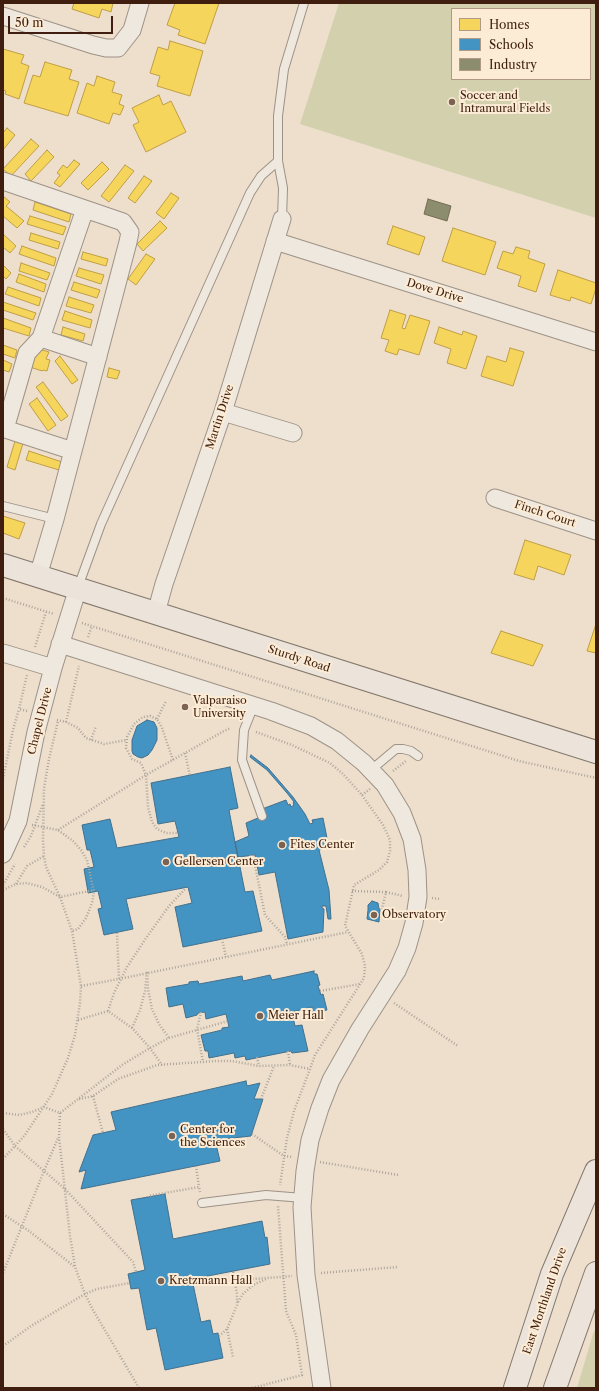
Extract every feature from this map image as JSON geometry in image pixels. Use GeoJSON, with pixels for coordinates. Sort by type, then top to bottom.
{"type":"FeatureCollection","features":[{"type":"Feature","properties":{"kind":"main road","name":"Sturdy Road"},"geometry":{"type":"LineString","coordinates":[[3,565],[596,752]]}},
{"type":"Feature","properties":{"kind":"main road","name":"East Morthland Drive"},"geometry":{"type":"LineString","coordinates":[[515,1388],[552,1274],[596,1171]]}},
{"type":"Feature","properties":{"kind":"main road"},"geometry":{"type":"LineString","coordinates":[[555,1388],[596,1273]]}},
{"type":"Feature","properties":{"kind":"street"},"geometry":{"type":"LineString","coordinates":[[3,16],[92,45],[106,48],[118,48],[132,30],[140,3]]}},
{"type":"Feature","properties":{"kind":"street"},"geometry":{"type":"LineString","coordinates":[[3,181],[124,222],[130,232],[55,519],[38,576]]}},
{"type":"Feature","properties":{"kind":"street"},"geometry":{"type":"LineString","coordinates":[[73,451],[5,429],[27,353],[41,338],[85,209]]}},
{"type":"Feature","properties":{"kind":"street","name":"Martin Drive"},"geometry":{"type":"LineString","coordinates":[[156,613],[164,584],[223,412],[282,219]]}},
{"type":"Feature","properties":{"kind":"street","name":"Dove Drive"},"geometry":{"type":"LineString","coordinates":[[275,241],[596,342]]}},
{"type":"Feature","properties":{"kind":"street"},"geometry":{"type":"LineString","coordinates":[[41,338],[98,357]]}},
{"type":"Feature","properties":{"kind":"street"},"geometry":{"type":"LineString","coordinates":[[223,412],[292,433]]}},
{"type":"Feature","properties":{"kind":"street","name":"Finch Court"},"geometry":{"type":"LineString","coordinates":[[494,498],[596,531]]}},
{"type":"Feature","properties":{"kind":"street","name":"Chapel Drive"},"geometry":{"type":"LineString","coordinates":[[3,854],[18,821],[35,739],[53,668],[78,588]]}},
{"type":"Feature","properties":{"kind":"street"},"geometry":{"type":"LineString","coordinates":[[60,644],[254,705],[311,726],[337,741],[371,770],[385,785],[402,813],[412,840],[417,870],[418,897],[414,924],[407,948],[397,971],[331,1080],[312,1134],[305,1171],[302,1207],[306,1275],[322,1388]]}},
{"type":"Feature","properties":{"kind":"street"},"geometry":{"type":"LineString","coordinates":[[3,653],[53,668]]}},
{"type":"Feature","properties":{"kind":"lane"},"geometry":{"type":"LineString","coordinates":[[282,219],[283,188],[278,161],[278,116],[284,69],[292,38],[304,3]]}},
{"type":"Feature","properties":{"kind":"lane"},"geometry":{"type":"LineString","coordinates":[[78,588],[101,524],[250,193],[261,176],[278,161]]}},
{"type":"Feature","properties":{"kind":"lane"},"geometry":{"type":"LineString","coordinates":[[3,506],[55,519]]}},
{"type":"Feature","properties":{"kind":"lane"},"geometry":{"type":"LineString","coordinates":[[254,705],[244,730],[242,760],[262,816]]}},
{"type":"Feature","properties":{"kind":"lane"},"geometry":{"type":"LineString","coordinates":[[371,770],[389,753],[396,749],[411,751],[418,756]]}},
{"type":"Feature","properties":{"kind":"lane"},"geometry":{"type":"LineString","coordinates":[[202,1203],[254,1195],[279,1195],[303,1198]]}},
{"type":"Feature","properties":{"kind":"path"},"geometry":{"type":"LineString","coordinates":[[3,598],[46,612]]}},
{"type":"Feature","properties":{"kind":"path"},"geometry":{"type":"LineString","coordinates":[[92,626],[519,761],[596,778]]}},
{"type":"Feature","properties":{"kind":"path"},"geometry":{"type":"LineString","coordinates":[[66,722],[80,662]]}},
{"type":"Feature","properties":{"kind":"path"},"geometry":{"type":"LineString","coordinates":[[157,719],[166,701]]}},
{"type":"Feature","properties":{"kind":"path"},"geometry":{"type":"LineString","coordinates":[[3,779],[11,737],[19,709]]}},
{"type":"Feature","properties":{"kind":"path"},"geometry":{"type":"LineString","coordinates":[[173,760],[162,728],[157,719],[150,716],[143,717],[134,724],[127,740],[126,748],[132,759],[141,763],[146,775],[148,807],[152,822],[157,829],[166,833],[178,833]]}},
{"type":"Feature","properties":{"kind":"path"},"geometry":{"type":"LineString","coordinates":[[3,1160],[25,1135],[44,1107],[59,1080],[76,1035],[78,1020],[81,986],[72,931],[60,897],[51,880],[44,856],[44,788],[58,721],[66,722],[78,728],[86,738],[104,744],[127,740]]}},
{"type":"Feature","properties":{"kind":"path"},"geometry":{"type":"LineString","coordinates":[[91,740],[96,726]]}},
{"type":"Feature","properties":{"kind":"path"},"geometry":{"type":"LineString","coordinates":[[58,830],[146,775],[224,730],[231,728]]}},
{"type":"Feature","properties":{"kind":"path"},"geometry":{"type":"LineString","coordinates":[[252,1388],[302,1375],[296,1335],[286,1311],[278,1204],[287,1138],[294,1111],[315,1055],[364,978],[365,966],[362,954],[345,926],[354,885],[379,870],[387,862],[390,851],[390,840],[383,825],[362,795],[343,774],[330,763],[292,745],[256,732]]}},
{"type":"Feature","properties":{"kind":"path"},"geometry":{"type":"LineString","coordinates":[[185,753],[190,776]]}},
{"type":"Feature","properties":{"kind":"path"},"geometry":{"type":"LineString","coordinates":[[34,826],[58,830],[73,841],[87,860],[94,890],[92,903],[86,918],[78,929],[72,931]]}},
{"type":"Feature","properties":{"kind":"path"},"geometry":{"type":"LineString","coordinates":[[253,855],[265,915],[285,937],[287,944]]}},
{"type":"Feature","properties":{"kind":"path"},"geometry":{"type":"LineString","coordinates":[[16,884],[27,866],[44,856]]}},
{"type":"Feature","properties":{"kind":"path"},"geometry":{"type":"LineString","coordinates":[[3,890],[16,884],[37,885],[48,889],[60,897],[94,890]]}},
{"type":"Feature","properties":{"kind":"path"},"geometry":{"type":"LineString","coordinates":[[108,1011],[120,979],[146,938],[169,906],[186,888]]}},
{"type":"Feature","properties":{"kind":"path"},"geometry":{"type":"LineString","coordinates":[[352,891],[386,892],[382,909]]}},
{"type":"Feature","properties":{"kind":"path"},"geometry":{"type":"LineString","coordinates":[[81,986],[147,974],[348,932]]}},
{"type":"Feature","properties":{"kind":"path"},"geometry":{"type":"LineString","coordinates":[[117,933],[120,979]]}},
{"type":"Feature","properties":{"kind":"path"},"geometry":{"type":"LineString","coordinates":[[222,939],[226,957]]}},
{"type":"Feature","properties":{"kind":"path"},"geometry":{"type":"LineString","coordinates":[[132,1028],[145,990],[147,974]]}},
{"type":"Feature","properties":{"kind":"path"},"geometry":{"type":"LineString","coordinates":[[147,974],[152,1009],[159,1024],[169,1038]]}},
{"type":"Feature","properties":{"kind":"path"},"geometry":{"type":"LineString","coordinates":[[320,991],[361,983],[382,994],[458,1046]]}},
{"type":"Feature","properties":{"kind":"path"},"geometry":{"type":"LineString","coordinates":[[108,1011],[132,1028],[150,1048],[162,1065]]}},
{"type":"Feature","properties":{"kind":"path"},"geometry":{"type":"LineString","coordinates":[[78,1020],[108,1011]]}},
{"type":"Feature","properties":{"kind":"path"},"geometry":{"type":"LineString","coordinates":[[201,1012],[198,1029],[203,1062]]}},
{"type":"Feature","properties":{"kind":"path"},"geometry":{"type":"LineString","coordinates":[[60,1113],[122,1065],[150,1048],[169,1038],[228,1021]]}},
{"type":"Feature","properties":{"kind":"path"},"geometry":{"type":"LineString","coordinates":[[288,1051],[290,1064]]}},
{"type":"Feature","properties":{"kind":"path"},"geometry":{"type":"LineString","coordinates":[[257,1057],[259,1066]]}},
{"type":"Feature","properties":{"kind":"path"},"geometry":{"type":"LineString","coordinates":[[77,1100],[93,1096],[118,1079],[142,1070],[162,1065],[232,1060],[259,1066],[290,1064],[310,1069]]}},
{"type":"Feature","properties":{"kind":"path"},"geometry":{"type":"LineString","coordinates":[[261,1099],[274,1066]]}},
{"type":"Feature","properties":{"kind":"path"},"geometry":{"type":"LineString","coordinates":[[93,1096],[102,1133]]}},
{"type":"Feature","properties":{"kind":"path"},"geometry":{"type":"LineString","coordinates":[[3,1113],[19,1115],[44,1107],[60,1113]]}},
{"type":"Feature","properties":{"kind":"path"},"geometry":{"type":"LineString","coordinates":[[60,1113],[59,1137],[75,1267],[85,1294],[93,1310],[140,1388]]}},
{"type":"Feature","properties":{"kind":"path"},"geometry":{"type":"LineString","coordinates":[[3,1130],[15,1146],[65,1189],[133,1262],[136,1272]]}},
{"type":"Feature","properties":{"kind":"path"},"geometry":{"type":"LineString","coordinates":[[252,1134],[284,1156],[398,1175]]}},
{"type":"Feature","properties":{"kind":"path"},"geometry":{"type":"LineString","coordinates":[[3,1273],[59,1137]]}},
{"type":"Feature","properties":{"kind":"path"},"geometry":{"type":"LineString","coordinates":[[196,1166],[202,1203]]}},
{"type":"Feature","properties":{"kind":"path"},"geometry":{"type":"LineString","coordinates":[[148,1197],[199,1187]]}},
{"type":"Feature","properties":{"kind":"path"},"geometry":{"type":"LineString","coordinates":[[3,1214],[53,1248],[75,1267]]}},
{"type":"Feature","properties":{"kind":"path"},"geometry":{"type":"LineString","coordinates":[[237,1304],[243,1294],[253,1285],[267,1279]]}},
{"type":"Feature","properties":{"kind":"path"},"geometry":{"type":"LineString","coordinates":[[3,1346],[31,1326],[85,1294],[97,1289],[130,1283]]}},
{"type":"Feature","properties":{"kind":"path"},"geometry":{"type":"LineString","coordinates":[[227,1329],[233,1357]]}},
{"type":"Feature","properties":{"kind":"shaded area","name":"Soccer and Intramural Fields"},"geometry":{"type":"Polygon","coordinates":[[[339,3],[596,3],[596,218],[300,124],[339,3]]]}},
{"type":"Feature","properties":{"kind":"shaded area"},"geometry":{"type":"Polygon","coordinates":[[[596,1328],[596,1388],[577,1388],[593,1334],[596,1328]]]}},
{"type":"Feature","properties":{"kind":"building: Homes"},"geometry":{"type":"Polygon","coordinates":[[[74,3],[113,3],[111,12],[102,9],[99,18],[72,9],[74,3]]]}},
{"type":"Feature","properties":{"kind":"building: Homes"},"geometry":{"type":"Polygon","coordinates":[[[175,3],[219,3],[205,44],[178,35],[180,30],[167,25],[175,3]]]}},
{"type":"Feature","properties":{"kind":"building: Homes"},"geometry":{"type":"Polygon","coordinates":[[[170,41],[203,51],[190,96],[157,86],[160,76],[150,73],[158,47],[168,50],[170,41]]]}},
{"type":"Feature","properties":{"kind":"building: Homes"},"geometry":{"type":"Polygon","coordinates":[[[3,49],[24,55],[21,63],[29,66],[19,99],[5,94],[6,91],[3,90],[3,49]]]}},
{"type":"Feature","properties":{"kind":"building: Homes"},"geometry":{"type":"Polygon","coordinates":[[[45,62],[72,70],[69,79],[79,82],[68,116],[24,103],[33,75],[40,77],[45,62]]]}},
{"type":"Feature","properties":{"kind":"building: Homes"},"geometry":{"type":"Polygon","coordinates":[[[97,76],[115,82],[112,92],[122,95],[119,104],[124,106],[120,115],[113,113],[109,124],[77,113],[87,83],[94,86],[97,76]]]}},
{"type":"Feature","properties":{"kind":"building: Homes"},"geometry":{"type":"Polygon","coordinates":[[[159,95],[163,105],[171,101],[186,132],[146,152],[133,125],[139,122],[132,108],[159,95]]]}},
{"type":"Feature","properties":{"kind":"building: Homes"},"geometry":{"type":"Polygon","coordinates":[[[7,128],[15,135],[3,150],[3,133],[7,128]]]}},
{"type":"Feature","properties":{"kind":"building: Homes"},"geometry":{"type":"Polygon","coordinates":[[[31,139],[39,146],[11,176],[3,169],[31,139]]]}},
{"type":"Feature","properties":{"kind":"building: Homes"},"geometry":{"type":"Polygon","coordinates":[[[47,150],[54,157],[31,181],[25,174],[47,150]]]}},
{"type":"Feature","properties":{"kind":"building: Homes"},"geometry":{"type":"Polygon","coordinates":[[[74,160],[80,164],[60,187],[54,183],[60,175],[57,173],[63,165],[67,168],[74,160]]]}},
{"type":"Feature","properties":{"kind":"building: Homes"},"geometry":{"type":"Polygon","coordinates":[[[102,162],[109,169],[88,190],[81,183],[102,162]]]}},
{"type":"Feature","properties":{"kind":"building: Homes"},"geometry":{"type":"Polygon","coordinates":[[[125,165],[134,171],[109,202],[101,196],[125,165]]]}},
{"type":"Feature","properties":{"kind":"building: Homes"},"geometry":{"type":"Polygon","coordinates":[[[144,176],[152,181],[135,203],[128,198],[144,176]]]}},
{"type":"Feature","properties":{"kind":"building: Homes"},"geometry":{"type":"Polygon","coordinates":[[[171,193],[179,198],[164,219],[156,213],[171,193]]]}},
{"type":"Feature","properties":{"kind":"building: Homes"},"geometry":{"type":"Polygon","coordinates":[[[3,196],[10,202],[6,206],[24,221],[17,228],[3,216],[3,196]]]}},
{"type":"Feature","properties":{"kind":"building: Homes"},"geometry":{"type":"Polygon","coordinates":[[[35,202],[71,214],[69,222],[33,210],[35,202]]]}},
{"type":"Feature","properties":{"kind":"building: Homes"},"geometry":{"type":"Polygon","coordinates":[[[30,216],[66,227],[63,235],[27,224],[30,216]]]}},
{"type":"Feature","properties":{"kind":"building: Homes"},"geometry":{"type":"Polygon","coordinates":[[[160,221],[167,228],[143,251],[137,244],[160,221]]]}},
{"type":"Feature","properties":{"kind":"building: Homes"},"geometry":{"type":"Polygon","coordinates":[[[393,226],[425,237],[419,255],[387,244],[393,226]]]}},
{"type":"Feature","properties":{"kind":"building: Homes"},"geometry":{"type":"Polygon","coordinates":[[[453,228],[496,242],[485,275],[442,261],[453,228]]]}},
{"type":"Feature","properties":{"kind":"building: Homes"},"geometry":{"type":"Polygon","coordinates":[[[31,233],[60,242],[58,249],[29,240],[31,233]]]}},
{"type":"Feature","properties":{"kind":"building: Homes"},"geometry":{"type":"Polygon","coordinates":[[[3,234],[16,246],[10,253],[3,247],[3,234]]]}},
{"type":"Feature","properties":{"kind":"building: Homes"},"geometry":{"type":"Polygon","coordinates":[[[22,246],[56,258],[54,266],[19,254],[22,246]]]}},
{"type":"Feature","properties":{"kind":"building: Homes"},"geometry":{"type":"Polygon","coordinates":[[[516,247],[530,251],[528,258],[545,264],[536,292],[518,286],[521,276],[497,268],[503,251],[513,254],[516,247]]]}},
{"type":"Feature","properties":{"kind":"building: Homes"},"geometry":{"type":"Polygon","coordinates":[[[83,252],[108,259],[106,266],[81,259],[83,252]]]}},
{"type":"Feature","properties":{"kind":"building: Homes"},"geometry":{"type":"Polygon","coordinates":[[[146,254],[155,259],[136,285],[128,279],[146,254]]]}},
{"type":"Feature","properties":{"kind":"building: Homes"},"geometry":{"type":"Polygon","coordinates":[[[21,263],[50,273],[47,280],[19,271],[21,263]]]}},
{"type":"Feature","properties":{"kind":"building: Homes"},"geometry":{"type":"Polygon","coordinates":[[[3,265],[11,273],[6,279],[3,276],[3,265]]]}},
{"type":"Feature","properties":{"kind":"building: Homes"},"geometry":{"type":"Polygon","coordinates":[[[79,268],[104,275],[101,284],[76,276],[79,268]]]}},
{"type":"Feature","properties":{"kind":"building: Homes"},"geometry":{"type":"Polygon","coordinates":[[[558,270],[596,283],[591,304],[571,297],[570,301],[550,295],[558,270]]]}},
{"type":"Feature","properties":{"kind":"building: Homes"},"geometry":{"type":"Polygon","coordinates":[[[19,274],[46,284],[44,292],[16,282],[19,274]]]}},
{"type":"Feature","properties":{"kind":"building: Homes"},"geometry":{"type":"Polygon","coordinates":[[[74,282],[100,290],[97,298],[71,290],[74,282]]]}},
{"type":"Feature","properties":{"kind":"building: Homes"},"geometry":{"type":"Polygon","coordinates":[[[8,287],[41,298],[39,306],[5,294],[8,287]]]}},
{"type":"Feature","properties":{"kind":"building: Homes"},"geometry":{"type":"Polygon","coordinates":[[[69,297],[94,305],[91,313],[66,306],[69,297]]]}},
{"type":"Feature","properties":{"kind":"building: Homes"},"geometry":{"type":"Polygon","coordinates":[[[3,302],[36,313],[33,320],[3,310],[3,302]]]}},
{"type":"Feature","properties":{"kind":"building: Homes"},"geometry":{"type":"Polygon","coordinates":[[[390,310],[406,315],[402,328],[405,329],[410,315],[430,321],[419,355],[399,349],[397,355],[385,351],[389,340],[381,338],[390,310]]]}},
{"type":"Feature","properties":{"kind":"building: Homes"},"geometry":{"type":"Polygon","coordinates":[[[65,311],[92,320],[90,328],[62,320],[65,311]]]}},
{"type":"Feature","properties":{"kind":"building: Homes"},"geometry":{"type":"Polygon","coordinates":[[[3,318],[31,328],[29,336],[3,328],[3,318]]]}},
{"type":"Feature","properties":{"kind":"building: Homes"},"geometry":{"type":"Polygon","coordinates":[[[63,327],[85,334],[83,341],[61,335],[63,327]]]}},
{"type":"Feature","properties":{"kind":"building: Homes"},"geometry":{"type":"Polygon","coordinates":[[[439,327],[462,335],[463,331],[477,336],[466,369],[447,363],[451,349],[434,343],[439,327]]]}},
{"type":"Feature","properties":{"kind":"building: Homes"},"geometry":{"type":"Polygon","coordinates":[[[3,345],[17,350],[15,358],[3,354],[3,345]]]}},
{"type":"Feature","properties":{"kind":"building: Homes"},"geometry":{"type":"Polygon","coordinates":[[[36,348],[49,352],[46,359],[50,360],[47,371],[30,367],[36,348]]]}},
{"type":"Feature","properties":{"kind":"building: Homes"},"geometry":{"type":"Polygon","coordinates":[[[510,348],[524,352],[513,386],[481,376],[487,356],[506,362],[510,348]]]}},
{"type":"Feature","properties":{"kind":"building: Homes"},"geometry":{"type":"Polygon","coordinates":[[[60,356],[78,380],[72,384],[55,361],[60,356]]]}},
{"type":"Feature","properties":{"kind":"building: Homes"},"geometry":{"type":"Polygon","coordinates":[[[3,360],[12,364],[9,372],[3,370],[3,360]]]}},
{"type":"Feature","properties":{"kind":"building: Homes"},"geometry":{"type":"Polygon","coordinates":[[[109,368],[120,371],[117,379],[107,377],[109,368]]]}},
{"type":"Feature","properties":{"kind":"building: Homes"},"geometry":{"type":"Polygon","coordinates":[[[43,382],[68,416],[61,421],[36,387],[43,382]]]}},
{"type":"Feature","properties":{"kind":"building: Homes"},"geometry":{"type":"Polygon","coordinates":[[[37,398],[56,425],[48,431],[29,404],[37,398]]]}},
{"type":"Feature","properties":{"kind":"building: Homes"},"geometry":{"type":"Polygon","coordinates":[[[16,438],[24,440],[15,470],[7,467],[16,438]]]}},
{"type":"Feature","properties":{"kind":"building: Homes"},"geometry":{"type":"Polygon","coordinates":[[[29,451],[62,462],[59,470],[26,460],[29,451]]]}},
{"type":"Feature","properties":{"kind":"building: Homes"},"geometry":{"type":"Polygon","coordinates":[[[3,516],[25,523],[19,539],[3,533],[3,516]]]}},
{"type":"Feature","properties":{"kind":"building: Homes"},"geometry":{"type":"Polygon","coordinates":[[[525,540],[571,555],[564,575],[538,566],[534,580],[514,574],[525,540]]]}},
{"type":"Feature","properties":{"kind":"building: Homes"},"geometry":{"type":"Polygon","coordinates":[[[596,624],[596,653],[587,651],[596,624]]]}},
{"type":"Feature","properties":{"kind":"building: Homes"},"geometry":{"type":"Polygon","coordinates":[[[501,631],[543,645],[533,666],[491,653],[501,631]]]}},
{"type":"Feature","properties":{"kind":"building: Schools"},"geometry":{"type":"Polygon","coordinates":[[[147,720],[154,722],[157,728],[157,740],[148,755],[142,758],[133,754],[132,740],[137,726],[147,720]]]}},
{"type":"Feature","properties":{"kind":"building: Schools","name":"Fites Center"},"geometry":{"type":"Polygon","coordinates":[[[251,755],[268,768],[293,797],[310,824],[313,823],[312,820],[323,818],[329,848],[319,850],[329,890],[331,919],[328,919],[326,906],[322,906],[324,909],[323,932],[288,939],[275,872],[259,875],[255,855],[238,857],[235,842],[249,836],[246,823],[265,815],[262,809],[286,800],[288,805],[290,804],[291,807],[294,805],[294,802],[287,793],[267,770],[250,757],[251,755]]]}},
{"type":"Feature","properties":{"kind":"building: Schools","name":"Gellersen Center"},"geometry":{"type":"Polygon","coordinates":[[[230,767],[238,808],[229,810],[235,842],[245,892],[253,891],[262,931],[183,947],[175,907],[192,903],[188,887],[126,899],[133,929],[104,935],[98,909],[102,908],[98,891],[88,893],[84,869],[94,867],[90,850],[87,850],[82,825],[110,819],[117,848],[179,837],[175,821],[158,824],[151,783],[230,767]]]}},
{"type":"Feature","properties":{"kind":"building: Schools","name":"Observatory"},"geometry":{"type":"Polygon","coordinates":[[[372,901],[378,903],[380,909],[379,922],[367,919],[368,905],[372,901]]]}},
{"type":"Feature","properties":{"kind":"building: Schools","name":"Meier Hall"},"geometry":{"type":"Polygon","coordinates":[[[314,971],[314,974],[317,974],[320,985],[318,986],[321,995],[323,994],[327,1010],[313,1013],[312,1007],[292,1012],[295,1026],[302,1025],[308,1051],[292,1053],[291,1051],[246,1060],[245,1056],[235,1058],[234,1053],[209,1058],[208,1051],[205,1051],[201,1035],[229,1027],[226,1014],[206,1019],[205,1012],[186,1018],[183,1004],[169,1007],[166,988],[189,984],[189,982],[198,981],[199,984],[242,976],[243,981],[270,975],[272,980],[314,971]]]}},
{"type":"Feature","properties":{"kind":"building: Schools","name":"Center for the Sciences"},"geometry":{"type":"Polygon","coordinates":[[[246,1081],[247,1086],[260,1083],[254,1099],[263,1099],[251,1136],[215,1140],[220,1161],[81,1189],[86,1170],[79,1172],[93,1135],[116,1130],[111,1112],[246,1081]]]}},
{"type":"Feature","properties":{"kind":"building: Schools","name":"Kretzmann Hall"},"geometry":{"type":"Polygon","coordinates":[[[165,1194],[173,1239],[262,1221],[265,1238],[267,1237],[270,1264],[192,1279],[201,1322],[210,1320],[213,1334],[218,1333],[223,1358],[165,1370],[156,1328],[147,1330],[139,1288],[131,1289],[128,1274],[145,1270],[131,1200],[165,1194]]]}},
{"type":"Feature","properties":{"kind":"building: Industry"},"geometry":{"type":"Polygon","coordinates":[[[428,199],[451,206],[447,221],[424,214],[428,199]]]}},
{"type":"Feature","properties":{"kind":"place","name":"Soccer and Intramural Fields"},"geometry":{"type":"Point","coordinates":[452,102]}},
{"type":"Feature","properties":{"kind":"place","name":"Valparaiso University"},"geometry":{"type":"Point","coordinates":[185,707]}},
{"type":"Feature","properties":{"kind":"place","name":"Fites Center"},"geometry":{"type":"Point","coordinates":[282,845]}},
{"type":"Feature","properties":{"kind":"place","name":"Gellersen Center"},"geometry":{"type":"Point","coordinates":[166,862]}},
{"type":"Feature","properties":{"kind":"place","name":"Observatory"},"geometry":{"type":"Point","coordinates":[374,915]}},
{"type":"Feature","properties":{"kind":"place","name":"Meier Hall"},"geometry":{"type":"Point","coordinates":[260,1016]}},
{"type":"Feature","properties":{"kind":"place","name":"Center for the Sciences"},"geometry":{"type":"Point","coordinates":[172,1136]}},
{"type":"Feature","properties":{"kind":"place","name":"Kretzmann Hall"},"geometry":{"type":"Point","coordinates":[161,1281]}}]}
